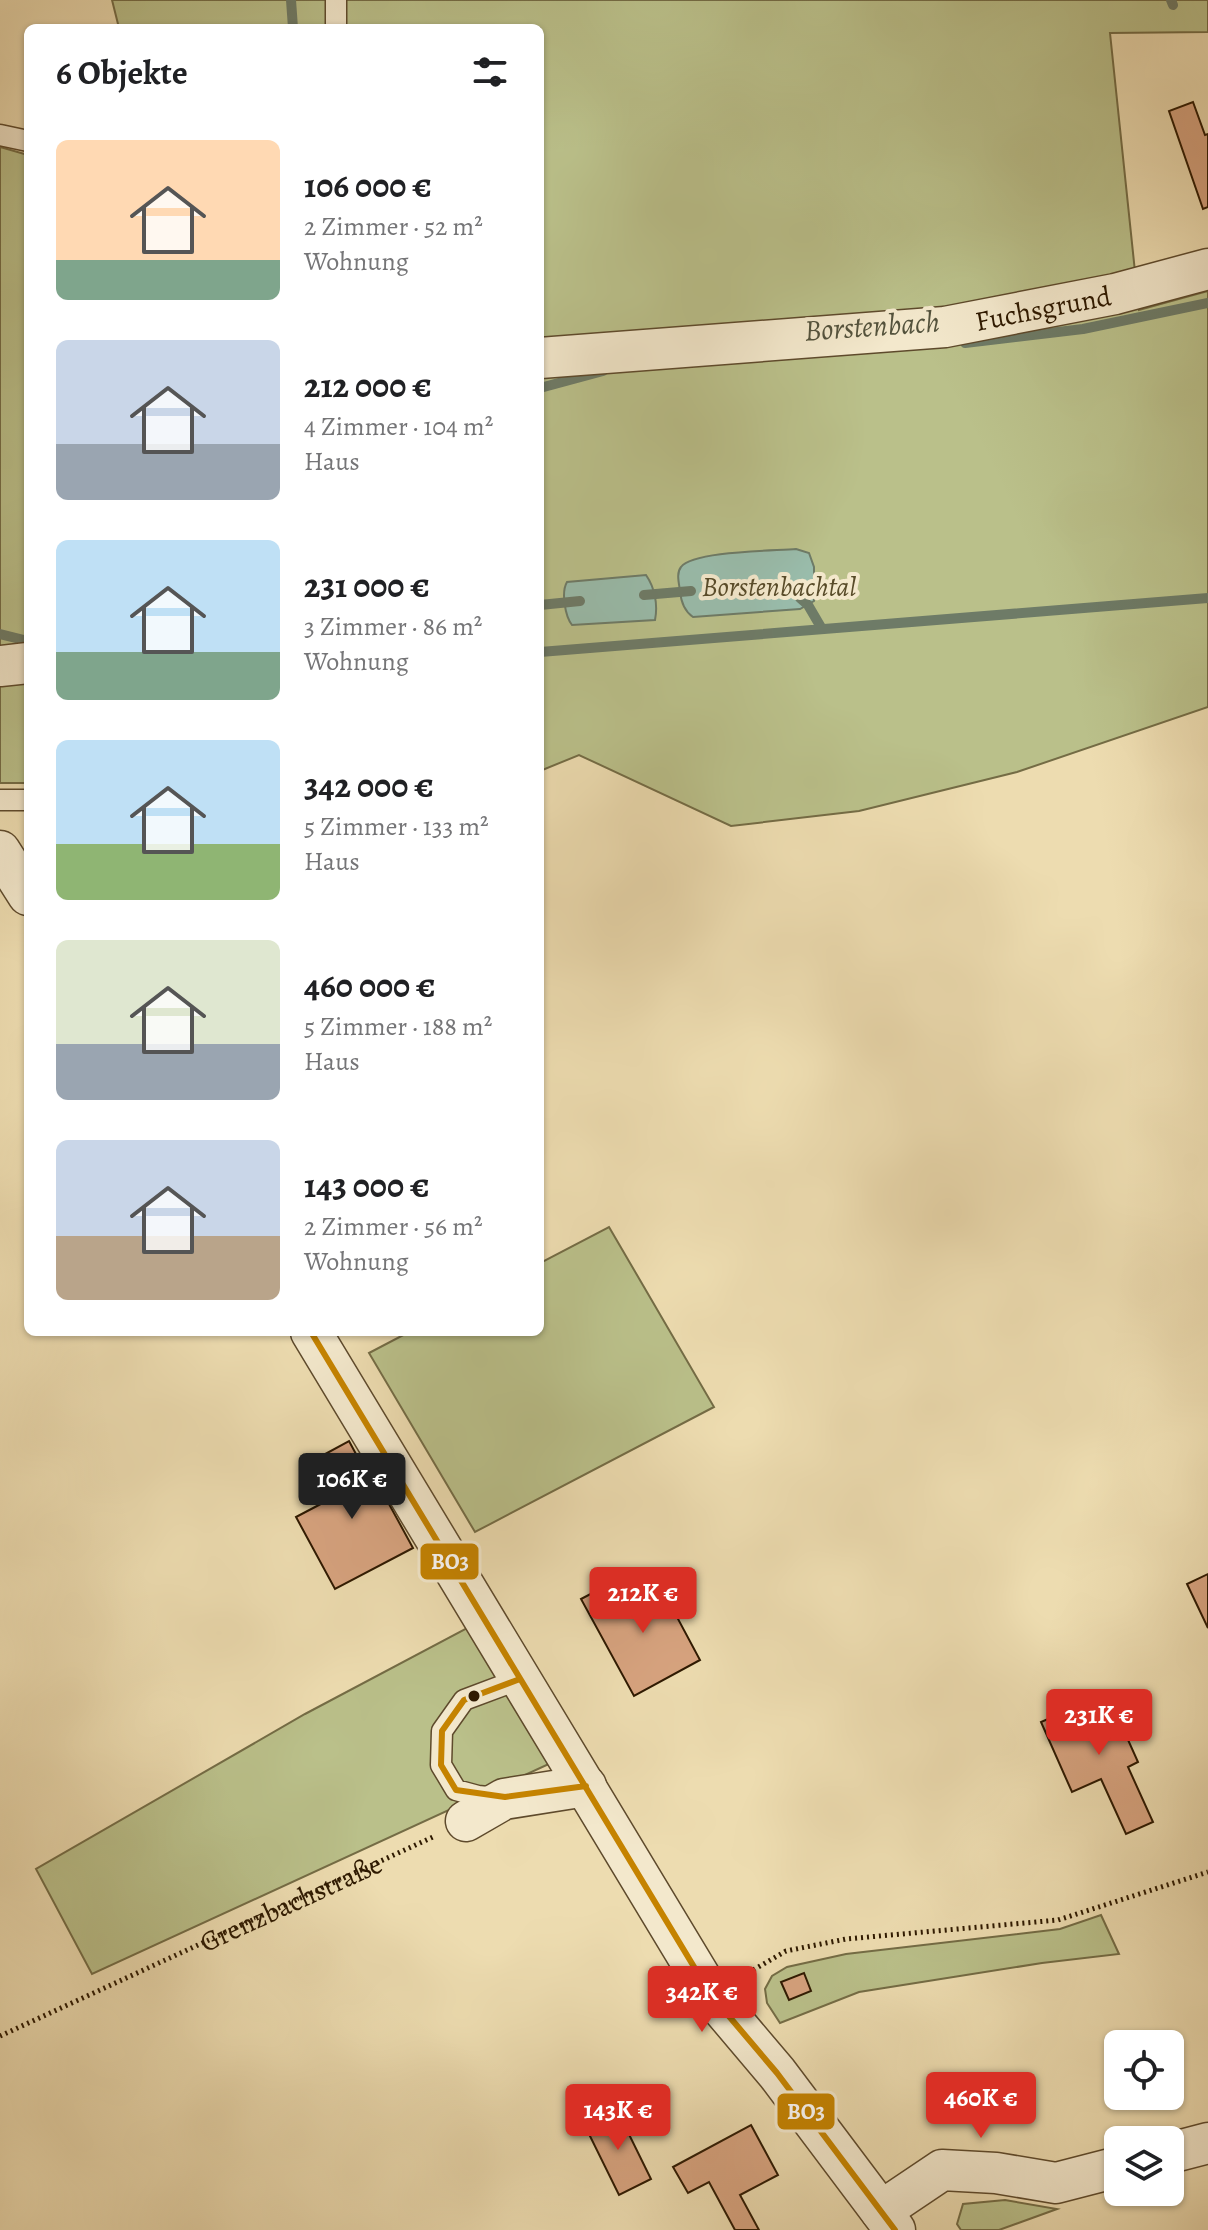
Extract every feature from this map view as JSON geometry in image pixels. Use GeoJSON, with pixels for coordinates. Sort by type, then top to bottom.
{"type":"FeatureCollection","features":[{"type":"Feature","properties":{"kind":"street","name":"Fuchsgrund"},"geometry":{"type":"LineString","coordinates":[[544,358],[945,327],[1115,294],[1208,269]]}},
{"type":"Feature","properties":{"kind":"street"},"geometry":{"type":"LineString","coordinates":[[0,666],[24,663]]}},
{"type":"Feature","properties":{"kind":"street"},"geometry":{"type":"LineString","coordinates":[[0,851],[24,889]]}},
{"type":"Feature","properties":{"kind":"street"},"geometry":{"type":"LineString","coordinates":[[313,1336],[711,1995],[777,2073],[888,2221],[942,2170],[996,2173],[1056,2183],[1104,2171]]}},
{"type":"Feature","properties":{"kind":"street"},"geometry":{"type":"LineString","coordinates":[[466,1821],[504,1799],[586,1786]]}},
{"type":"Feature","properties":{"kind":"street"},"geometry":{"type":"LineString","coordinates":[[1184,2149],[1208,2143]]}},
{"type":"Feature","properties":{"kind":"lane"},"geometry":{"type":"LineString","coordinates":[[336,0],[336,24]]}},
{"type":"Feature","properties":{"kind":"lane"},"geometry":{"type":"LineString","coordinates":[[0,135],[24,140]]}},
{"type":"Feature","properties":{"kind":"lane"},"geometry":{"type":"LineString","coordinates":[[0,800],[24,800]]}},
{"type":"Feature","properties":{"kind":"lane"},"geometry":{"type":"LineString","coordinates":[[504,1799],[456,1790],[441,1765],[442,1731],[464,1700],[520,1679]]}},
{"type":"Feature","properties":{"kind":"path","name":"Grenzbachstraße"},"geometry":{"type":"LineString","coordinates":[[0,2036],[466,1821]]}},
{"type":"Feature","properties":{"kind":"path"},"geometry":{"type":"LineString","coordinates":[[711,1995],[786,1951],[846,1939],[1058,1920],[1208,1872]]}},
{"type":"Feature","properties":{"kind":"green space","name":"Borstenbachtal"},"geometry":{"type":"Polygon","coordinates":[[[112,0],[1208,0],[1208,32],[1110,33],[1139,310],[1208,291],[1208,707],[1017,772],[859,811],[731,826],[579,755],[544,769],[544,24],[118,24],[112,0]]]}},
{"type":"Feature","properties":{"kind":"green space"},"geometry":{"type":"Polygon","coordinates":[[[0,147],[24,154],[24,783],[0,783],[0,147]]]}},
{"type":"Feature","properties":{"kind":"green space"},"geometry":{"type":"Polygon","coordinates":[[[609,1227],[714,1407],[475,1532],[369,1353],[401,1336],[544,1336],[544,1261],[609,1227]]]}},
{"type":"Feature","properties":{"kind":"green space"},"geometry":{"type":"Polygon","coordinates":[[[469,1627],[551,1763],[92,1974],[36,1869],[305,1714],[469,1627]]]}},
{"type":"Feature","properties":{"kind":"green space"},"geometry":{"type":"Polygon","coordinates":[[[1101,1915],[1119,1954],[859,1992],[780,2023],[767,2003],[765,1989],[772,1976],[787,1967],[846,1954],[1060,1929],[1101,1915]]]}},
{"type":"Feature","properties":{"kind":"green space"},"geometry":{"type":"Polygon","coordinates":[[[1005,2200],[1057,2209],[999,2230],[961,2230],[957,2224],[963,2204],[1005,2200]]]}},
{"type":"Feature","properties":{"kind":"shaded area"},"geometry":{"type":"Polygon","coordinates":[[[796,549],[809,553],[814,567],[814,601],[800,609],[693,617],[687,612],[680,595],[678,575],[679,569],[688,562],[717,555],[796,549]]]}},
{"type":"Feature","properties":{"kind":"shaded area"},"geometry":{"type":"Polygon","coordinates":[[[646,575],[655,597],[655,620],[572,625],[565,604],[567,582],[646,575]]]}},
{"type":"Feature","properties":{"kind":"building"},"geometry":{"type":"Polygon","coordinates":[[[1193,102],[1205,135],[1208,134],[1208,207],[1203,209],[1169,111],[1193,102]]]}},
{"type":"Feature","properties":{"kind":"building"},"geometry":{"type":"Polygon","coordinates":[[[349,1441],[372,1484],[377,1482],[413,1548],[335,1589],[296,1517],[336,1496],[316,1459],[349,1441]]]}},
{"type":"Feature","properties":{"kind":"building"},"geometry":{"type":"Polygon","coordinates":[[[1208,1574],[1208,1628],[1187,1584],[1208,1574]]]}},
{"type":"Feature","properties":{"kind":"building"},"geometry":{"type":"Polygon","coordinates":[[[617,1580],[633,1611],[676,1587],[690,1612],[678,1619],[700,1660],[634,1696],[581,1599],[617,1580]]]}},
{"type":"Feature","properties":{"kind":"building"},"geometry":{"type":"Polygon","coordinates":[[[1107,1693],[1138,1762],[1128,1767],[1153,1822],[1126,1834],[1101,1779],[1072,1792],[1041,1722],[1107,1693]]]}},
{"type":"Feature","properties":{"kind":"building"},"geometry":{"type":"Polygon","coordinates":[[[804,1973],[811,1991],[789,2000],[781,1982],[804,1973]]]}},
{"type":"Feature","properties":{"kind":"building"},"geometry":{"type":"Polygon","coordinates":[[[617,2110],[651,2179],[619,2195],[585,2126],[617,2110]]]}},
{"type":"Feature","properties":{"kind":"building"},"geometry":{"type":"Polygon","coordinates":[[[751,2125],[778,2175],[740,2195],[759,2230],[735,2230],[709,2182],[688,2193],[673,2167],[751,2125]]]}},
{"type":"Feature","properties":{"kind":"waterway"},"geometry":{"type":"LineString","coordinates":[[291,0],[293,24]]}},
{"type":"Feature","properties":{"kind":"waterway"},"geometry":{"type":"LineString","coordinates":[[1171,0],[1173,5]]}},
{"type":"Feature","properties":{"kind":"waterway","name":"Borstenbach"},"geometry":{"type":"LineString","coordinates":[[965,343],[1083,329],[1208,303]]}},
{"type":"Feature","properties":{"kind":"waterway","name":"Borstenbach"},"geometry":{"type":"LineString","coordinates":[[544,387],[603,371]]}},
{"type":"Feature","properties":{"kind":"waterway"},"geometry":{"type":"LineString","coordinates":[[644,595],[691,591]]}},
{"type":"Feature","properties":{"kind":"waterway"},"geometry":{"type":"LineString","coordinates":[[800,598],[808,605],[822,629]]}},
{"type":"Feature","properties":{"kind":"waterway","name":"Borstenbach"},"geometry":{"type":"LineString","coordinates":[[544,652],[1208,598]]}},
{"type":"Feature","properties":{"kind":"waterway"},"geometry":{"type":"LineString","coordinates":[[544,605],[580,601]]}},
{"type":"Feature","properties":{"kind":"waterway","name":"Borstenbach"},"geometry":{"type":"LineString","coordinates":[[0,634],[24,640]]}},
{"type":"Feature","properties":{"kind":"transit line","name":"BO3"},"geometry":{"type":"LineString","coordinates":[[313,1336],[711,1995],[777,2073],[895,2230]]}},
{"type":"Feature","properties":{"kind":"transit line","name":"BO3"},"geometry":{"type":"LineString","coordinates":[[520,1679],[464,1700],[442,1731],[441,1765],[456,1790],[505,1797],[586,1786]]}}]}
